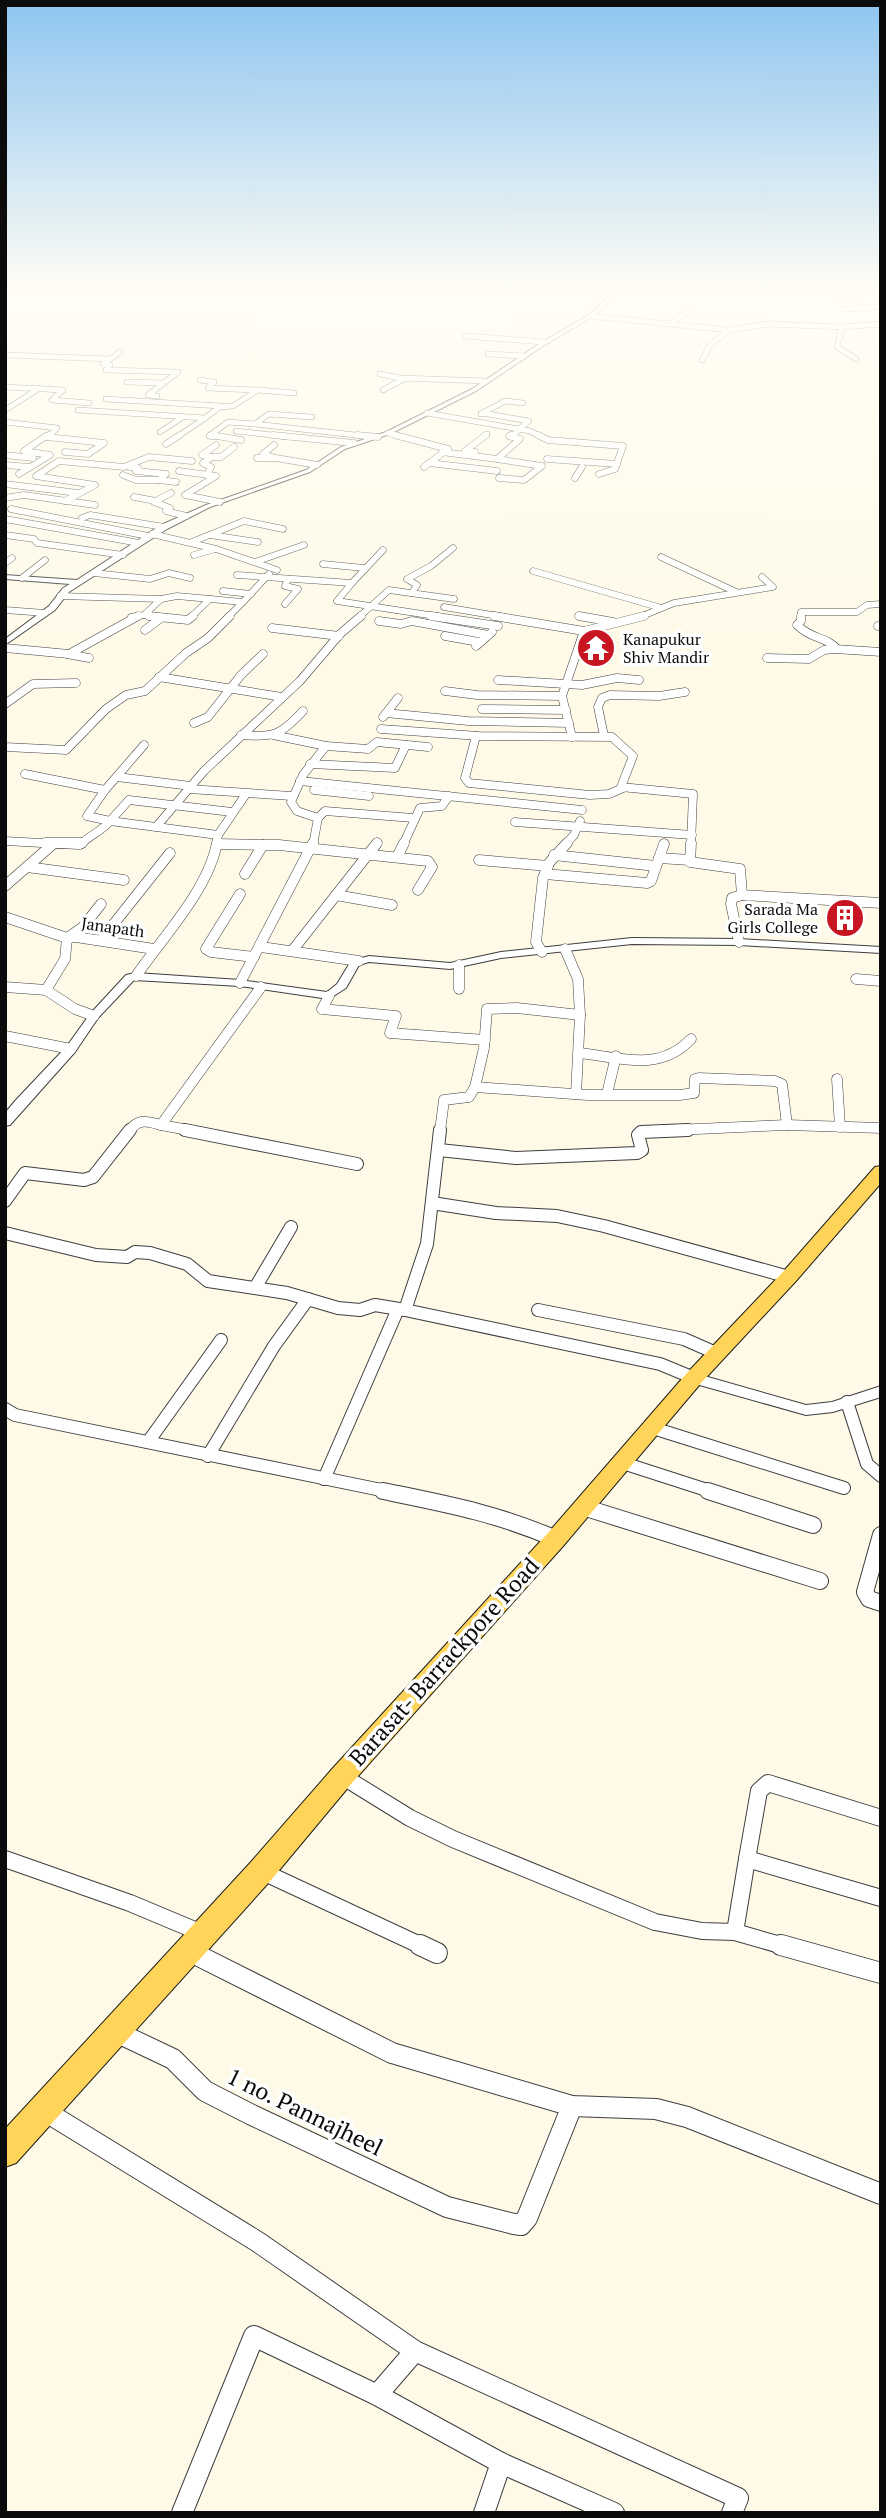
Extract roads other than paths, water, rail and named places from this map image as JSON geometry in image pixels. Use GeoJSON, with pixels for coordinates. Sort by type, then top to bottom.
{"type":"FeatureCollection","features":[{"type":"Feature","properties":{"kind":"main road","name":"Barasat- Barrackpore Road"},"geometry":{"type":"LineString","coordinates":[[5,2152],[261,1871],[342,1776],[556,1539],[694,1378],[789,1277],[881,1171]]}},
{"type":"Feature","properties":{"kind":"street"},"geometry":{"type":"LineString","coordinates":[[78,410],[205,418],[366,440]]}},
{"type":"Feature","properties":{"kind":"street"},"geometry":{"type":"LineString","coordinates":[[166,444],[217,410]]}},
{"type":"Feature","properties":{"kind":"street"},"geometry":{"type":"LineString","coordinates":[[255,424],[269,410],[312,417]]}},
{"type":"Feature","properties":{"kind":"street"},"geometry":{"type":"LineString","coordinates":[[6,642],[45,613],[60,596],[78,582],[164,527],[220,502],[302,474],[354,443],[388,433],[433,410]]}},
{"type":"Feature","properties":{"kind":"street"},"geometry":{"type":"LineString","coordinates":[[468,422],[489,410]]}},
{"type":"Feature","properties":{"kind":"street"},"geometry":{"type":"LineString","coordinates":[[427,413],[532,432],[548,440],[623,446],[616,467],[599,474]]}},
{"type":"Feature","properties":{"kind":"street"},"geometry":{"type":"LineString","coordinates":[[388,433],[445,450],[475,456],[500,457],[520,439],[509,436],[529,421],[482,413]]}},
{"type":"Feature","properties":{"kind":"street"},"geometry":{"type":"LineString","coordinates":[[143,420],[163,421],[170,416]]}},
{"type":"Feature","properties":{"kind":"street"},"geometry":{"type":"LineString","coordinates":[[160,432],[183,416]]}},
{"type":"Feature","properties":{"kind":"street"},"geometry":{"type":"LineString","coordinates":[[230,421],[209,436],[241,440]]}},
{"type":"Feature","properties":{"kind":"street"},"geometry":{"type":"LineString","coordinates":[[5,422],[58,428],[24,451],[50,454],[19,474]]}},
{"type":"Feature","properties":{"kind":"street"},"geometry":{"type":"LineString","coordinates":[[274,435],[285,427]]}},
{"type":"Feature","properties":{"kind":"street"},"geometry":{"type":"LineString","coordinates":[[293,437],[302,430],[377,436]]}},
{"type":"Feature","properties":{"kind":"street"},"geometry":{"type":"LineString","coordinates":[[236,431],[354,443]]}},
{"type":"Feature","properties":{"kind":"street"},"geometry":{"type":"LineString","coordinates":[[320,440],[332,434]]}},
{"type":"Feature","properties":{"kind":"street"},"geometry":{"type":"LineString","coordinates":[[465,451],[487,434]]}},
{"type":"Feature","properties":{"kind":"street"},"geometry":{"type":"LineString","coordinates":[[46,436],[104,443],[88,454],[65,452]]}},
{"type":"Feature","properties":{"kind":"street"},"geometry":{"type":"LineString","coordinates":[[216,445],[202,455],[221,457],[234,447]]}},
{"type":"Feature","properties":{"kind":"street"},"geometry":{"type":"LineString","coordinates":[[274,445],[263,454],[317,465]]}},
{"type":"Feature","properties":{"kind":"street"},"geometry":{"type":"LineString","coordinates":[[445,450],[465,451],[500,457],[542,467],[524,480],[427,465],[445,450]]}},
{"type":"Feature","properties":{"kind":"street"},"geometry":{"type":"LineString","coordinates":[[5,455],[130,467],[138,468],[136,471],[166,474],[155,482],[136,480],[132,476],[107,474],[118,467]]}},
{"type":"Feature","properties":{"kind":"street"},"geometry":{"type":"LineString","coordinates":[[460,469],[475,456]]}},
{"type":"Feature","properties":{"kind":"street"},"geometry":{"type":"LineString","coordinates":[[130,467],[149,457],[192,461]]}},
{"type":"Feature","properties":{"kind":"street"},"geometry":{"type":"LineString","coordinates":[[207,475],[211,467],[203,463],[212,457]]}},
{"type":"Feature","properties":{"kind":"street"},"geometry":{"type":"LineString","coordinates":[[257,458],[275,458]]}},
{"type":"Feature","properties":{"kind":"street"},"geometry":{"type":"LineString","coordinates":[[547,459],[616,467]]}},
{"type":"Feature","properties":{"kind":"street"},"geometry":{"type":"LineString","coordinates":[[59,461],[36,476],[94,485],[65,501]]}},
{"type":"Feature","properties":{"kind":"street"},"geometry":{"type":"LineString","coordinates":[[496,474],[509,461]]}},
{"type":"Feature","properties":{"kind":"street"},"geometry":{"type":"LineString","coordinates":[[5,466],[30,467]]}},
{"type":"Feature","properties":{"kind":"street"},"geometry":{"type":"LineString","coordinates":[[566,466],[616,467]]}},
{"type":"Feature","properties":{"kind":"street"},"geometry":{"type":"LineString","coordinates":[[49,467],[80,471]]}},
{"type":"Feature","properties":{"kind":"street"},"geometry":{"type":"LineString","coordinates":[[575,478],[582,467]]}},
{"type":"Feature","properties":{"kind":"street"},"geometry":{"type":"LineString","coordinates":[[179,471],[216,477],[185,495],[220,502]]}},
{"type":"Feature","properties":{"kind":"street"},"geometry":{"type":"LineString","coordinates":[[159,480],[176,482]]}},
{"type":"Feature","properties":{"kind":"street"},"geometry":{"type":"LineString","coordinates":[[5,484],[79,493]]}},
{"type":"Feature","properties":{"kind":"street"},"geometry":{"type":"LineString","coordinates":[[134,497],[156,501],[171,493]]}},
{"type":"Feature","properties":{"kind":"street"},"geometry":{"type":"LineString","coordinates":[[5,498],[24,495],[95,505]]}},
{"type":"Feature","properties":{"kind":"street"},"geometry":{"type":"LineString","coordinates":[[156,501],[155,503],[170,508],[166,512],[186,516]]}},
{"type":"Feature","properties":{"kind":"street"},"geometry":{"type":"LineString","coordinates":[[11,509],[192,543],[277,570],[313,573]]}},
{"type":"Feature","properties":{"kind":"street"},"geometry":{"type":"LineString","coordinates":[[56,528],[90,515],[164,527]]}},
{"type":"Feature","properties":{"kind":"street"},"geometry":{"type":"LineString","coordinates":[[5,519],[139,543]]}},
{"type":"Feature","properties":{"kind":"street"},"geometry":{"type":"LineString","coordinates":[[192,543],[246,521],[283,529]]}},
{"type":"Feature","properties":{"kind":"street"},"geometry":{"type":"LineString","coordinates":[[5,535],[35,540],[37,543],[123,555]]}},
{"type":"Feature","properties":{"kind":"street"},"geometry":{"type":"LineString","coordinates":[[210,535],[258,542]]}},
{"type":"Feature","properties":{"kind":"street"},"geometry":{"type":"LineString","coordinates":[[255,562],[304,545]]}},
{"type":"Feature","properties":{"kind":"street"},"geometry":{"type":"LineString","coordinates":[[412,593],[417,585],[407,579],[418,571],[427,570],[453,548]]}},
{"type":"Feature","properties":{"kind":"street"},"geometry":{"type":"LineString","coordinates":[[194,555],[216,549]]}},
{"type":"Feature","properties":{"kind":"street"},"geometry":{"type":"LineString","coordinates":[[383,550],[337,601],[498,626]]}},
{"type":"Feature","properties":{"kind":"street"},"geometry":{"type":"LineString","coordinates":[[661,557],[737,593]]}},
{"type":"Feature","properties":{"kind":"street"},"geometry":{"type":"LineString","coordinates":[[22,578],[46,560]]}},
{"type":"Feature","properties":{"kind":"street"},"geometry":{"type":"LineString","coordinates":[[323,564],[364,568]]}},
{"type":"Feature","properties":{"kind":"street"},"geometry":{"type":"LineString","coordinates":[[5,747],[66,750],[114,703],[126,695],[145,691],[208,638],[277,570]]}},
{"type":"Feature","properties":{"kind":"street"},"geometry":{"type":"LineString","coordinates":[[533,571],[658,607]]}},
{"type":"Feature","properties":{"kind":"street"},"geometry":{"type":"LineString","coordinates":[[94,573],[150,579],[169,573],[190,578]]}},
{"type":"Feature","properties":{"kind":"street"},"geometry":{"type":"LineString","coordinates":[[237,575],[352,583]]}},
{"type":"Feature","properties":{"kind":"street"},"geometry":{"type":"LineString","coordinates":[[5,577],[78,582]]}},
{"type":"Feature","properties":{"kind":"street"},"geometry":{"type":"LineString","coordinates":[[444,607],[584,631],[640,618],[658,607],[772,587],[762,577]]}},
{"type":"Feature","properties":{"kind":"street"},"geometry":{"type":"LineString","coordinates":[[285,604],[298,589],[285,586],[288,578]]}},
{"type":"Feature","properties":{"kind":"street"},"geometry":{"type":"LineString","coordinates":[[156,827],[241,735],[282,697],[339,636],[389,590],[454,599]]}},
{"type":"Feature","properties":{"kind":"street"},"geometry":{"type":"LineString","coordinates":[[223,591],[251,594]]}},
{"type":"Feature","properties":{"kind":"street"},"geometry":{"type":"LineString","coordinates":[[60,596],[177,596],[243,602]]}},
{"type":"Feature","properties":{"kind":"street"},"geometry":{"type":"LineString","coordinates":[[144,615],[161,598]]}},
{"type":"Feature","properties":{"kind":"street"},"geometry":{"type":"LineString","coordinates":[[66,654],[133,616],[188,620],[211,599]]}},
{"type":"Feature","properties":{"kind":"street"},"geometry":{"type":"LineString","coordinates":[[837,649],[833,643],[808,636],[797,625],[801,621],[801,612],[857,612],[867,605],[881,604]]}},
{"type":"Feature","properties":{"kind":"street"},"geometry":{"type":"LineString","coordinates":[[5,610],[45,613]]}},
{"type":"Feature","properties":{"kind":"street"},"geometry":{"type":"LineString","coordinates":[[579,616],[621,624]]}},
{"type":"Feature","properties":{"kind":"street"},"geometry":{"type":"LineString","coordinates":[[445,636],[478,644],[508,617]]}},
{"type":"Feature","properties":{"kind":"street"},"geometry":{"type":"LineString","coordinates":[[145,630],[161,618]]}},
{"type":"Feature","properties":{"kind":"street"},"geometry":{"type":"LineString","coordinates":[[379,621],[401,624],[412,621],[488,635]]}},
{"type":"Feature","properties":{"kind":"street"},"geometry":{"type":"LineString","coordinates":[[272,628],[339,636]]}},
{"type":"Feature","properties":{"kind":"street"},"geometry":{"type":"LineString","coordinates":[[572,737],[562,696],[584,631]]}},
{"type":"Feature","properties":{"kind":"street"},"geometry":{"type":"LineString","coordinates":[[6,642],[89,658]]}},
{"type":"Feature","properties":{"kind":"street"},"geometry":{"type":"LineString","coordinates":[[767,658],[809,659],[824,650],[837,649],[881,652]]}},
{"type":"Feature","properties":{"kind":"street"},"geometry":{"type":"LineString","coordinates":[[194,723],[208,717],[241,675],[263,654]]}},
{"type":"Feature","properties":{"kind":"street"},"geometry":{"type":"LineString","coordinates":[[159,677],[282,697]]}},
{"type":"Feature","properties":{"kind":"street"},"geometry":{"type":"LineString","coordinates":[[498,680],[582,685],[617,678],[639,680]]}},
{"type":"Feature","properties":{"kind":"street"},"geometry":{"type":"LineString","coordinates":[[6,702],[33,684],[76,682]]}},
{"type":"Feature","properties":{"kind":"street"},"geometry":{"type":"LineString","coordinates":[[445,691],[477,695],[562,696]]}},
{"type":"Feature","properties":{"kind":"street"},"geometry":{"type":"LineString","coordinates":[[604,736],[598,707],[602,698],[610,695],[659,696],[685,692]]}},
{"type":"Feature","properties":{"kind":"street"},"geometry":{"type":"LineString","coordinates":[[273,735],[326,746],[368,750],[377,742],[381,729],[379,727],[398,698]]}},
{"type":"Feature","properties":{"kind":"street"},"geometry":{"type":"LineString","coordinates":[[482,709],[566,710]]}},
{"type":"Feature","properties":{"kind":"street"},"geometry":{"type":"LineString","coordinates":[[241,735],[266,739],[293,722],[303,711]]}},
{"type":"Feature","properties":{"kind":"street"},"geometry":{"type":"LineString","coordinates":[[386,713],[468,721],[569,723]]}},
{"type":"Feature","properties":{"kind":"street"},"geometry":{"type":"LineString","coordinates":[[381,729],[476,736],[604,736],[616,739],[633,756],[629,772],[621,785],[623,788]]}},
{"type":"Feature","properties":{"kind":"street"},"geometry":{"type":"LineString","coordinates":[[476,736],[465,778],[468,783],[590,795],[609,794],[623,788],[693,794],[690,860]]}},
{"type":"Feature","properties":{"kind":"street"},"geometry":{"type":"LineString","coordinates":[[377,742],[428,747]]}},
{"type":"Feature","properties":{"kind":"street"},"geometry":{"type":"LineString","coordinates":[[144,745],[105,790],[87,817],[217,839],[431,862],[432,867],[418,890]]}},
{"type":"Feature","properties":{"kind":"street"},"geometry":{"type":"LineString","coordinates":[[310,764],[395,768],[406,745]]}},
{"type":"Feature","properties":{"kind":"street"},"geometry":{"type":"LineString","coordinates":[[318,818],[293,809],[295,788],[310,764],[326,746]]}},
{"type":"Feature","properties":{"kind":"street"},"geometry":{"type":"LineString","coordinates":[[25,774],[105,790]]}},
{"type":"Feature","properties":{"kind":"street"},"geometry":{"type":"LineString","coordinates":[[117,777],[246,794],[295,788],[380,786],[582,810]]}},
{"type":"Feature","properties":{"kind":"street"},"geometry":{"type":"LineString","coordinates":[[295,788],[369,796]]}},
{"type":"Feature","properties":{"kind":"street"},"geometry":{"type":"LineString","coordinates":[[136,976],[200,886],[213,863],[217,839],[246,794]]}},
{"type":"Feature","properties":{"kind":"street"},"geometry":{"type":"LineString","coordinates":[[542,952],[536,942],[547,870],[554,855],[574,838],[582,810],[590,795]]}},
{"type":"Feature","properties":{"kind":"street"},"geometry":{"type":"LineString","coordinates":[[397,857],[420,808],[442,806],[449,796]]}},
{"type":"Feature","properties":{"kind":"street"},"geometry":{"type":"LineString","coordinates":[[5,841],[79,845],[92,833],[103,830],[129,800],[232,812]]}},
{"type":"Feature","properties":{"kind":"street"},"geometry":{"type":"LineString","coordinates":[[240,983],[311,849],[318,818],[325,811],[413,818]]}},
{"type":"Feature","properties":{"kind":"street"},"geometry":{"type":"LineString","coordinates":[[515,822],[692,835]]}},
{"type":"Feature","properties":{"kind":"street"},"geometry":{"type":"LineString","coordinates":[[292,951],[377,843]]}},
{"type":"Feature","properties":{"kind":"street"},"geometry":{"type":"LineString","coordinates":[[5,886],[53,844]]}},
{"type":"Feature","properties":{"kind":"street"},"geometry":{"type":"LineString","coordinates":[[478,860],[601,879],[647,883],[651,881],[664,844]]}},
{"type":"Feature","properties":{"kind":"street"},"geometry":{"type":"LineString","coordinates":[[245,874],[263,845]]}},
{"type":"Feature","properties":{"kind":"street"},"geometry":{"type":"LineString","coordinates":[[102,940],[170,853]]}},
{"type":"Feature","properties":{"kind":"street"},"geometry":{"type":"LineString","coordinates":[[554,855],[657,862],[690,860],[694,864],[740,869],[742,895]]}},
{"type":"Feature","properties":{"kind":"street"},"geometry":{"type":"LineString","coordinates":[[27,867],[124,880]]}},
{"type":"Feature","properties":{"kind":"street"},"geometry":{"type":"LineString","coordinates":[[599,891],[601,879]]}},
{"type":"Feature","properties":{"kind":"street"},"geometry":{"type":"LineString","coordinates":[[240,894],[206,949],[211,952],[254,957]]}},
{"type":"Feature","properties":{"kind":"street"},"geometry":{"type":"LineString","coordinates":[[336,895],[391,905]]}},
{"type":"Feature","properties":{"kind":"street"},"geometry":{"type":"LineString","coordinates":[[740,942],[731,904],[732,898],[742,895],[881,903]]}},
{"type":"Feature","properties":{"kind":"street"},"geometry":{"type":"LineString","coordinates":[[46,990],[65,960],[69,948],[67,938],[83,927],[101,904]]}},
{"type":"Feature","properties":{"kind":"street","name":"Janapath"},"geometry":{"type":"LineString","coordinates":[[5,917],[67,938],[102,940],[154,949]]}},
{"type":"Feature","properties":{"kind":"street"},"geometry":{"type":"LineString","coordinates":[[261,947],[359,961],[369,959],[459,965],[608,941],[740,942],[881,950]]}},
{"type":"Feature","properties":{"kind":"street"},"geometry":{"type":"LineString","coordinates":[[565,949],[578,979],[580,1015],[576,1094]]}},
{"type":"Feature","properties":{"kind":"street"},"geometry":{"type":"LineString","coordinates":[[359,961],[342,986],[329,996],[322,1009],[396,1016],[390,1033],[485,1040]]}},
{"type":"Feature","properties":{"kind":"street"},"geometry":{"type":"LineString","coordinates":[[459,965],[459,989]]}},
{"type":"Feature","properties":{"kind":"street"},"geometry":{"type":"LineString","coordinates":[[5,1122],[71,1049],[94,1016],[130,977],[240,983],[329,996]]}},
{"type":"Feature","properties":{"kind":"street"},"geometry":{"type":"LineString","coordinates":[[856,979],[881,981]]}},
{"type":"Feature","properties":{"kind":"street"},"geometry":{"type":"LineString","coordinates":[[5,987],[46,990],[75,1009],[94,1016]]}},
{"type":"Feature","properties":{"kind":"street"},"geometry":{"type":"LineString","coordinates":[[161,1125],[261,987]]}},
{"type":"Feature","properties":{"kind":"street"},"geometry":{"type":"LineString","coordinates":[[324,1479],[401,1310],[427,1244],[439,1150],[438,1124],[444,1100],[468,1097],[475,1087],[485,1040],[488,1007],[504,1006],[536,1012],[580,1015]]}},
{"type":"Feature","properties":{"kind":"street"},"geometry":{"type":"LineString","coordinates":[[5,1036],[71,1049]]}},
{"type":"Feature","properties":{"kind":"street"},"geometry":{"type":"LineString","coordinates":[[579,1053],[632,1060],[664,1059],[685,1047],[691,1038]]}},
{"type":"Feature","properties":{"kind":"street"},"geometry":{"type":"LineString","coordinates":[[607,1094],[616,1056]]}},
{"type":"Feature","properties":{"kind":"street"},"geometry":{"type":"LineString","coordinates":[[475,1087],[576,1094],[692,1093],[695,1092],[695,1079],[699,1078],[779,1082],[783,1088],[787,1125]]}},
{"type":"Feature","properties":{"kind":"street"},"geometry":{"type":"LineString","coordinates":[[837,1079],[840,1127]]}},
{"type":"Feature","properties":{"kind":"street"},"geometry":{"type":"LineString","coordinates":[[5,1201],[25,1174],[84,1180],[93,1177],[136,1122],[143,1120],[357,1164]]}},
{"type":"Feature","properties":{"kind":"street"},"geometry":{"type":"LineString","coordinates":[[439,1150],[516,1158],[637,1153],[642,1150],[638,1135],[642,1132],[787,1125],[881,1128]]}},
{"type":"Feature","properties":{"kind":"street"},"geometry":{"type":"LineString","coordinates":[[432,1203],[496,1213],[556,1216],[604,1226],[789,1277]]}},
{"type":"Feature","properties":{"kind":"street"},"geometry":{"type":"LineString","coordinates":[[255,1288],[291,1227]]}},
{"type":"Feature","properties":{"kind":"street"},"geometry":{"type":"LineString","coordinates":[[5,1234],[106,1256],[150,1253],[187,1264],[203,1279],[308,1299],[338,1308],[360,1310],[375,1305],[660,1364],[694,1378],[793,1408],[817,1410],[881,1391]]}},
{"type":"Feature","properties":{"kind":"street"},"geometry":{"type":"LineString","coordinates":[[208,1456],[274,1346],[308,1299]]}},
{"type":"Feature","properties":{"kind":"street"},"geometry":{"type":"LineString","coordinates":[[538,1310],[684,1339],[718,1354]]}},
{"type":"Feature","properties":{"kind":"street"},"geometry":{"type":"LineString","coordinates":[[148,1442],[221,1340]]}},
{"type":"Feature","properties":{"kind":"street"},"geometry":{"type":"LineString","coordinates":[[847,1402],[867,1464],[881,1476]]}},
{"type":"Feature","properties":{"kind":"street"},"geometry":{"type":"LineString","coordinates":[[5,1409],[15,1415],[481,1511],[512,1520],[556,1539]]}},
{"type":"Feature","properties":{"kind":"street"},"geometry":{"type":"LineString","coordinates":[[653,1428],[844,1488]]}},
{"type":"Feature","properties":{"kind":"street"},"geometry":{"type":"LineString","coordinates":[[623,1462],[813,1525]]}},
{"type":"Feature","properties":{"kind":"street"},"geometry":{"type":"LineString","coordinates":[[583,1507],[820,1581]]}},
{"type":"Feature","properties":{"kind":"street"},"geometry":{"type":"LineString","coordinates":[[881,1535],[865,1592],[869,1599],[881,1603]]}},
{"type":"Feature","properties":{"kind":"street"},"geometry":{"type":"LineString","coordinates":[[342,1776],[410,1818],[453,1839],[655,1922],[702,1931],[735,1932],[881,1973]]}},
{"type":"Feature","properties":{"kind":"street"},"geometry":{"type":"LineString","coordinates":[[735,1932],[759,1791],[768,1783],[881,1818]]}},
{"type":"Feature","properties":{"kind":"street"},"geometry":{"type":"LineString","coordinates":[[5,1859],[130,1903],[392,2053],[572,2106],[656,2109],[687,2117],[881,2194]]}},
{"type":"Feature","properties":{"kind":"street"},"geometry":{"type":"LineString","coordinates":[[747,1859],[881,1898]]}},
{"type":"Feature","properties":{"kind":"street"},"geometry":{"type":"LineString","coordinates":[[261,1871],[437,1954]]}},
{"type":"Feature","properties":{"kind":"street","name":"1 no. Pannajheel"},"geometry":{"type":"LineString","coordinates":[[113,2031],[173,2059],[205,2091],[447,2207],[521,2225],[527,2218],[572,2106]]}},
{"type":"Feature","properties":{"kind":"street"},"geometry":{"type":"LineString","coordinates":[[43,2109],[258,2242],[415,2351],[738,2498],[733,2513]]}},
{"type":"Feature","properties":{"kind":"street"},"geometry":{"type":"LineString","coordinates":[[182,2513],[254,2336],[377,2395],[501,2463],[614,2513]]}},
{"type":"Feature","properties":{"kind":"street"},"geometry":{"type":"LineString","coordinates":[[377,2395],[415,2351]]}},
{"type":"Feature","properties":{"kind":"street"},"geometry":{"type":"LineString","coordinates":[[484,2513],[501,2463]]}},
{"type":"Feature","properties":{"kind":"place","name":"Kanapukur Shiv Mandir"},"geometry":{"type":"Point","coordinates":[596,648]}},
{"type":"Feature","properties":{"kind":"place","name":"Sarada Ma Girls College"},"geometry":{"type":"Point","coordinates":[845,918]}}]}
